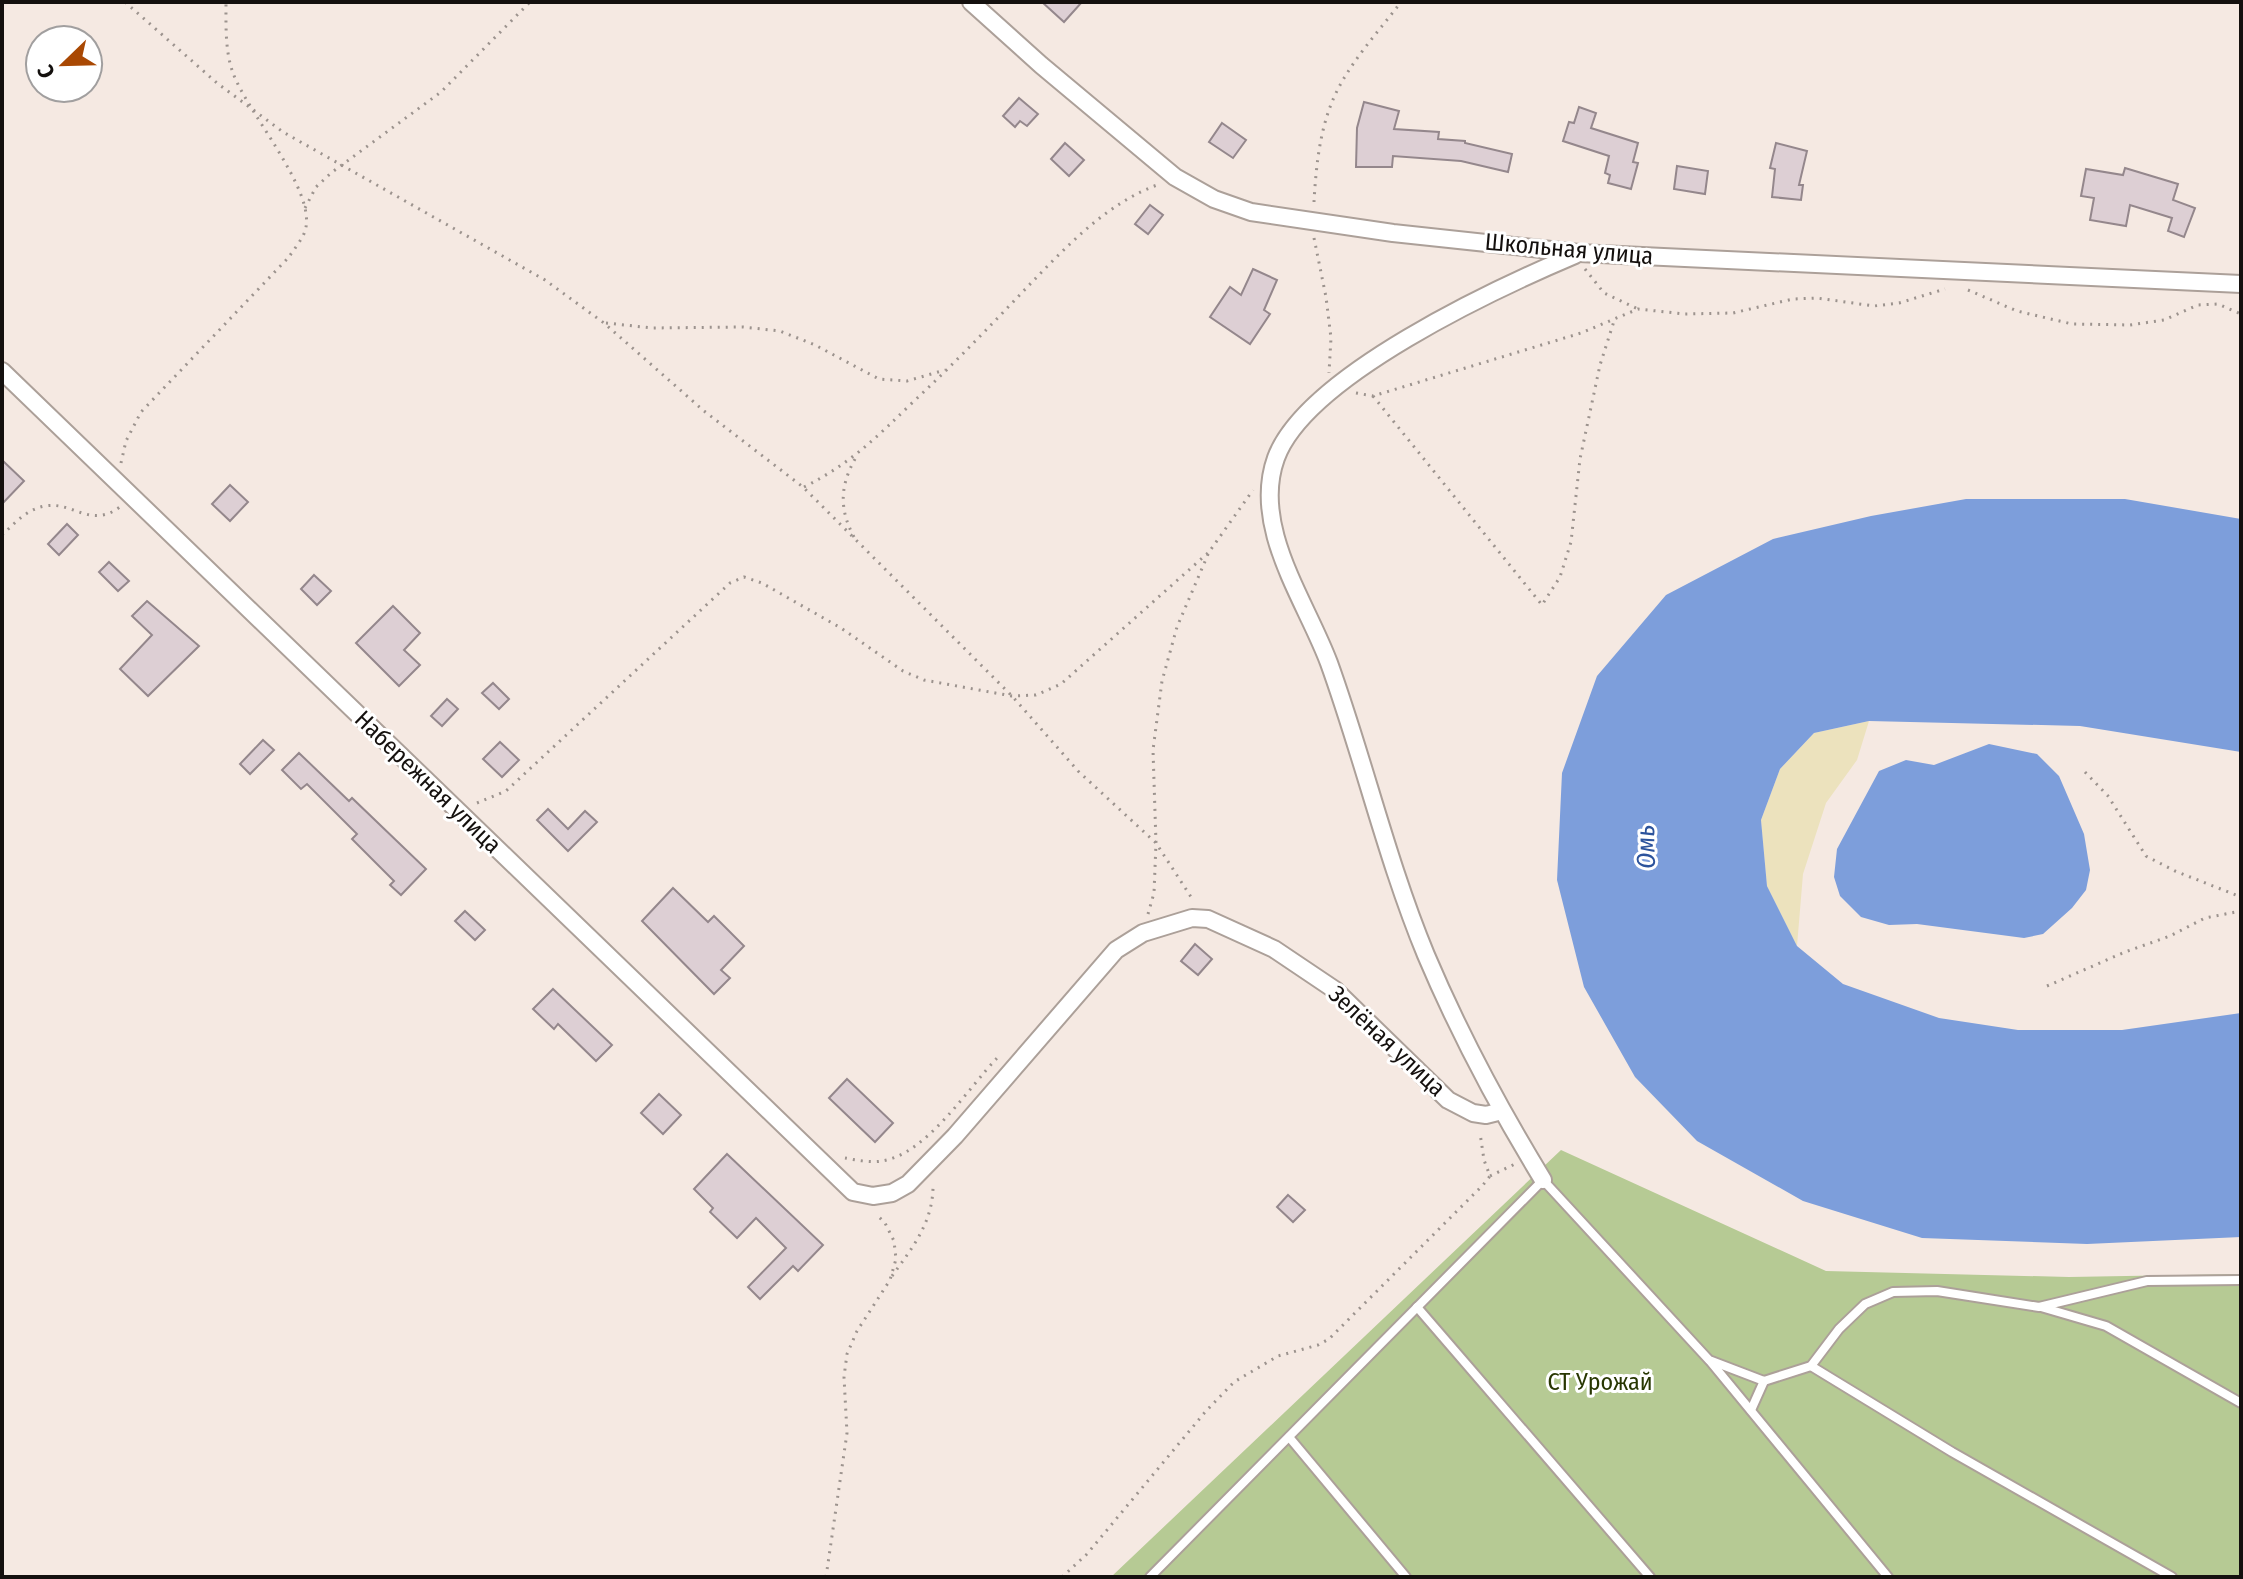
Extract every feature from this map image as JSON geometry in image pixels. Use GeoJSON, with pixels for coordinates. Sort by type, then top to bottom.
{"type":"FeatureCollection","features":[{"type":"Feature","properties":{"kind":"street","name":"Школьная улица"},"geometry":{"type":"LineString","coordinates":[[971,2],[1175,177],[1214,199],[1251,212],[1579,253],[2241,284]]}},
{"type":"Feature","properties":{"kind":"street"},"geometry":{"type":"LineString","coordinates":[[1543,1180],[1494,1113],[1473,1057],[1426,954],[1328,661],[1280,549],[1269,490],[1277,456],[1299,422],[1335,388],[1371,361],[1460,309],[1579,253]]}},
{"type":"Feature","properties":{"kind":"street","name":"Набережная улица"},"geometry":{"type":"LineString","coordinates":[[2,371],[853,1192],[873,1196],[892,1193],[908,1184],[932,1160]]}},
{"type":"Feature","properties":{"kind":"street"},"geometry":{"type":"LineString","coordinates":[[932,1160],[1116,950],[1143,933],[1192,918],[1208,919]]}},
{"type":"Feature","properties":{"kind":"street","name":"Зелёная улица"},"geometry":{"type":"LineString","coordinates":[[1208,919],[1274,949],[1335,990],[1448,1100],[1473,1113],[1494,1113]]}},
{"type":"Feature","properties":{"kind":"lane"},"geometry":{"type":"LineString","coordinates":[[1154,1576],[1543,1180],[1709,1360],[1888,1577]]}},
{"type":"Feature","properties":{"kind":"lane"},"geometry":{"type":"LineString","coordinates":[[2039,1307],[2147,1281],[2241,1280]]}},
{"type":"Feature","properties":{"kind":"lane"},"geometry":{"type":"LineString","coordinates":[[1709,1360],[1764,1381],[1811,1366],[1839,1329],[1865,1304],[1893,1292],[1937,1291],[2039,1307],[2106,1326],[2241,1403]]}},
{"type":"Feature","properties":{"kind":"lane"},"geometry":{"type":"LineString","coordinates":[[1417,1307],[1650,1577]]}},
{"type":"Feature","properties":{"kind":"lane"},"geometry":{"type":"LineString","coordinates":[[1811,1366],[1952,1452],[2172,1577]]}},
{"type":"Feature","properties":{"kind":"lane"},"geometry":{"type":"LineString","coordinates":[[1751,1410],[1764,1381]]}},
{"type":"Feature","properties":{"kind":"lane"},"geometry":{"type":"LineString","coordinates":[[1289,1437],[1406,1577]]}},
{"type":"Feature","properties":{"kind":"path"},"geometry":{"type":"LineString","coordinates":[[125,2],[251,111],[545,280],[604,323],[682,392],[803,487],[1012,696],[1078,771],[1156,843],[1188,895],[1208,919]]}},
{"type":"Feature","properties":{"kind":"path"},"geometry":{"type":"LineString","coordinates":[[117,482],[126,441],[141,412],[173,375],[289,257],[306,230],[305,208],[294,178],[251,111],[231,69],[226,2]]}},
{"type":"Feature","properties":{"kind":"path"},"geometry":{"type":"LineString","coordinates":[[305,208],[316,187],[441,92],[530,2]]}},
{"type":"Feature","properties":{"kind":"path"},"geometry":{"type":"LineString","coordinates":[[1401,2],[1359,56],[1336,93],[1325,124],[1316,170],[1314,245],[1326,297],[1335,388],[1373,396],[1581,333],[1638,309]]}},
{"type":"Feature","properties":{"kind":"path"},"geometry":{"type":"LineString","coordinates":[[803,487],[831,474],[857,456],[948,369],[1059,255],[1105,214],[1138,192],[1175,177]]}},
{"type":"Feature","properties":{"kind":"path"},"geometry":{"type":"LineString","coordinates":[[1579,253],[1587,274],[1604,293],[1638,309],[1685,314],[1733,313],[1793,299],[1817,298],[1874,306],[1899,303],[1947,288]]}},
{"type":"Feature","properties":{"kind":"path"},"geometry":{"type":"LineString","coordinates":[[1958,286],[2017,311],[2072,324],[2130,325],[2164,320],[2198,305],[2218,304],[2241,314]]}},
{"type":"Feature","properties":{"kind":"path"},"geometry":{"type":"LineString","coordinates":[[1373,396],[1542,605],[1560,577],[1571,542],[1580,459],[1600,365],[1615,318]]}},
{"type":"Feature","properties":{"kind":"path"},"geometry":{"type":"LineString","coordinates":[[604,323],[652,328],[743,327],[780,331],[815,345],[879,379],[907,381],[948,369]]}},
{"type":"Feature","properties":{"kind":"path"},"geometry":{"type":"LineString","coordinates":[[856,541],[845,521],[842,498],[846,476],[857,456]]}},
{"type":"Feature","properties":{"kind":"path"},"geometry":{"type":"LineString","coordinates":[[1143,933],[1154,893],[1153,750],[1162,681],[1177,627],[1209,552],[1254,488]]}},
{"type":"Feature","properties":{"kind":"path"},"geometry":{"type":"LineString","coordinates":[[2,535],[29,511],[48,505],[103,516],[117,510],[131,496]]}},
{"type":"Feature","properties":{"kind":"path"},"geometry":{"type":"LineString","coordinates":[[455,808],[485,801],[506,791],[730,583],[744,577],[762,583],[841,628],[903,671],[924,680],[1012,696],[1036,695],[1061,684],[1209,552]]}},
{"type":"Feature","properties":{"kind":"path"},"geometry":{"type":"LineString","coordinates":[[2085,772],[2117,808],[2146,856],[2241,897]]}},
{"type":"Feature","properties":{"kind":"path"},"geometry":{"type":"LineString","coordinates":[[2047,986],[2170,936],[2205,918],[2241,911]]}},
{"type":"Feature","properties":{"kind":"path"},"geometry":{"type":"LineString","coordinates":[[838,1156],[882,1161],[907,1152],[929,1134],[1000,1056]]}},
{"type":"Feature","properties":{"kind":"path"},"geometry":{"type":"LineString","coordinates":[[1490,1176],[1480,1143],[1480,1127],[1494,1113]]}},
{"type":"Feature","properties":{"kind":"path"},"geometry":{"type":"LineString","coordinates":[[1062,1577],[1087,1554],[1206,1411],[1234,1382],[1278,1356],[1329,1339],[1490,1176],[1528,1157]]}},
{"type":"Feature","properties":{"kind":"path"},"geometry":{"type":"LineString","coordinates":[[826,1577],[847,1433],[844,1377],[847,1354],[857,1331],[923,1234],[933,1198],[932,1160]]}},
{"type":"Feature","properties":{"kind":"path"},"geometry":{"type":"LineString","coordinates":[[875,1213],[885,1223],[894,1241],[896,1259],[890,1280]]}},
{"type":"Feature","properties":{"kind":"green space","name":"СТ Урожай"},"geometry":{"type":"Polygon","coordinates":[[[1561,1150],[1826,1271],[2069,1277],[2241,1274],[2241,1577],[1111,1577],[1561,1150]]]}},
{"type":"Feature","properties":{"kind":"sand"},"geometry":{"type":"Polygon","coordinates":[[[1869,721],[1857,760],[1826,803],[1803,874],[1797,946],[1767,886],[1761,820],[1780,769],[1814,733],[1869,721]]]}},
{"type":"Feature","properties":{"kind":"water","name":"Омь"},"geometry":{"type":"Polygon","coordinates":[[[1966,499],[2125,499],[2241,519],[2241,752],[2080,726],[1869,721],[1814,733],[1780,769],[1761,820],[1767,886],[1797,946],[1843,984],[1939,1018],[2018,1030],[2122,1030],[2241,1013],[2241,1237],[2087,1244],[1922,1238],[1803,1201],[1697,1141],[1635,1077],[1584,987],[1557,880],[1562,773],[1597,676],[1666,595],[1773,539],[1871,516],[1966,499]]]}},
{"type":"Feature","properties":{"kind":"water"},"geometry":{"type":"Polygon","coordinates":[[[1989,744],[2037,754],[2059,776],[2084,834],[2090,870],[2086,890],[2072,908],[2043,934],[2024,938],[1917,924],[1889,925],[1861,917],[1840,896],[1834,877],[1837,849],[1879,771],[1906,760],[1934,765],[1989,744]]]}},
{"type":"Feature","properties":{"kind":"building"},"geometry":{"type":"Polygon","coordinates":[[[1042,2],[1082,2],[1064,22],[1042,2]]]}},
{"type":"Feature","properties":{"kind":"building"},"geometry":{"type":"Polygon","coordinates":[[[1019,98],[1038,114],[1027,126],[1020,121],[1015,127],[1003,116],[1019,98]]]}},
{"type":"Feature","properties":{"kind":"building"},"geometry":{"type":"Polygon","coordinates":[[[1364,102],[1399,111],[1394,129],[1439,132],[1438,139],[1465,141],[1512,154],[1508,172],[1461,161],[1393,156],[1392,167],[1356,167],[1357,128],[1364,102]]]}},
{"type":"Feature","properties":{"kind":"building"},"geometry":{"type":"Polygon","coordinates":[[[1579,107],[1596,113],[1591,128],[1638,143],[1633,162],[1638,163],[1631,189],[1608,183],[1610,175],[1605,173],[1609,156],[1563,141],[1569,122],[1574,123],[1579,107]]]}},
{"type":"Feature","properties":{"kind":"building"},"geometry":{"type":"Polygon","coordinates":[[[1222,123],[1246,140],[1233,158],[1209,142],[1222,123]]]}},
{"type":"Feature","properties":{"kind":"building"},"geometry":{"type":"Polygon","coordinates":[[[1065,143],[1084,160],[1069,176],[1051,159],[1065,143]]]}},
{"type":"Feature","properties":{"kind":"building"},"geometry":{"type":"Polygon","coordinates":[[[1776,143],[1807,151],[1799,185],[1803,185],[1801,200],[1772,197],[1775,169],[1770,168],[1776,143]]]}},
{"type":"Feature","properties":{"kind":"building"},"geometry":{"type":"Polygon","coordinates":[[[1677,166],[1708,171],[1705,194],[1674,189],[1677,166]]]}},
{"type":"Feature","properties":{"kind":"building"},"geometry":{"type":"Polygon","coordinates":[[[2125,168],[2178,184],[2173,200],[2195,208],[2184,237],[2168,231],[2172,218],[2130,205],[2126,226],[2090,220],[2094,198],[2081,196],[2086,169],[2123,175],[2125,168]]]}},
{"type":"Feature","properties":{"kind":"building"},"geometry":{"type":"Polygon","coordinates":[[[1150,205],[1163,215],[1148,234],[1135,224],[1150,205]]]}},
{"type":"Feature","properties":{"kind":"building"},"geometry":{"type":"Polygon","coordinates":[[[1253,269],[1277,280],[1264,310],[1270,314],[1250,344],[1210,317],[1230,287],[1241,295],[1253,269]]]}},
{"type":"Feature","properties":{"kind":"building"},"geometry":{"type":"Polygon","coordinates":[[[2,460],[24,481],[2,504],[2,460]]]}},
{"type":"Feature","properties":{"kind":"building"},"geometry":{"type":"Polygon","coordinates":[[[230,485],[248,502],[230,521],[212,504],[230,485]]]}},
{"type":"Feature","properties":{"kind":"building"},"geometry":{"type":"Polygon","coordinates":[[[67,524],[78,535],[59,555],[48,544],[67,524]]]}},
{"type":"Feature","properties":{"kind":"building"},"geometry":{"type":"Polygon","coordinates":[[[109,562],[129,581],[118,591],[99,572],[109,562]]]}},
{"type":"Feature","properties":{"kind":"building"},"geometry":{"type":"Polygon","coordinates":[[[314,575],[331,591],[317,605],[301,589],[314,575]]]}},
{"type":"Feature","properties":{"kind":"building"},"geometry":{"type":"Polygon","coordinates":[[[147,601],[199,646],[148,696],[120,669],[152,635],[132,616],[147,601]]]}},
{"type":"Feature","properties":{"kind":"building"},"geometry":{"type":"Polygon","coordinates":[[[393,606],[420,633],[404,650],[420,665],[399,686],[356,643],[393,606]]]}},
{"type":"Feature","properties":{"kind":"building"},"geometry":{"type":"Polygon","coordinates":[[[493,683],[509,699],[499,709],[482,693],[493,683]]]}},
{"type":"Feature","properties":{"kind":"building"},"geometry":{"type":"Polygon","coordinates":[[[447,699],[458,709],[442,726],[431,716],[447,699]]]}},
{"type":"Feature","properties":{"kind":"building"},"geometry":{"type":"Polygon","coordinates":[[[263,740],[274,750],[250,774],[240,764],[263,740]]]}},
{"type":"Feature","properties":{"kind":"building"},"geometry":{"type":"Polygon","coordinates":[[[500,742],[519,760],[502,777],[483,759],[500,742]]]}},
{"type":"Feature","properties":{"kind":"building"},"geometry":{"type":"Polygon","coordinates":[[[299,753],[349,801],[352,798],[426,869],[401,895],[390,885],[394,881],[352,839],[357,834],[307,784],[301,789],[282,770],[299,753]]]}},
{"type":"Feature","properties":{"kind":"building"},"geometry":{"type":"Polygon","coordinates":[[[548,809],[568,829],[585,811],[597,822],[568,851],[537,820],[548,809]]]}},
{"type":"Feature","properties":{"kind":"building"},"geometry":{"type":"Polygon","coordinates":[[[673,888],[708,922],[714,916],[744,946],[721,970],[730,978],[714,994],[642,921],[673,888]]]}},
{"type":"Feature","properties":{"kind":"building"},"geometry":{"type":"Polygon","coordinates":[[[465,911],[485,930],[475,940],[455,921],[465,911]]]}},
{"type":"Feature","properties":{"kind":"building"},"geometry":{"type":"Polygon","coordinates":[[[1195,944],[1212,959],[1198,975],[1181,961],[1195,944]]]}},
{"type":"Feature","properties":{"kind":"building"},"geometry":{"type":"Polygon","coordinates":[[[553,989],[612,1045],[596,1061],[558,1024],[554,1029],[533,1009],[553,989]]]}},
{"type":"Feature","properties":{"kind":"building"},"geometry":{"type":"Polygon","coordinates":[[[847,1079],[893,1123],[875,1142],[829,1098],[847,1079]]]}},
{"type":"Feature","properties":{"kind":"building"},"geometry":{"type":"Polygon","coordinates":[[[659,1094],[681,1115],[663,1134],[641,1113],[659,1094]]]}},
{"type":"Feature","properties":{"kind":"building"},"geometry":{"type":"Polygon","coordinates":[[[727,1154],[823,1245],[798,1271],[793,1266],[760,1299],[748,1287],[786,1248],[756,1218],[737,1238],[710,1212],[713,1208],[694,1189],[727,1154]]]}},
{"type":"Feature","properties":{"kind":"building"},"geometry":{"type":"Polygon","coordinates":[[[1288,1195],[1305,1210],[1293,1222],[1277,1207],[1288,1195]]]}}]}
